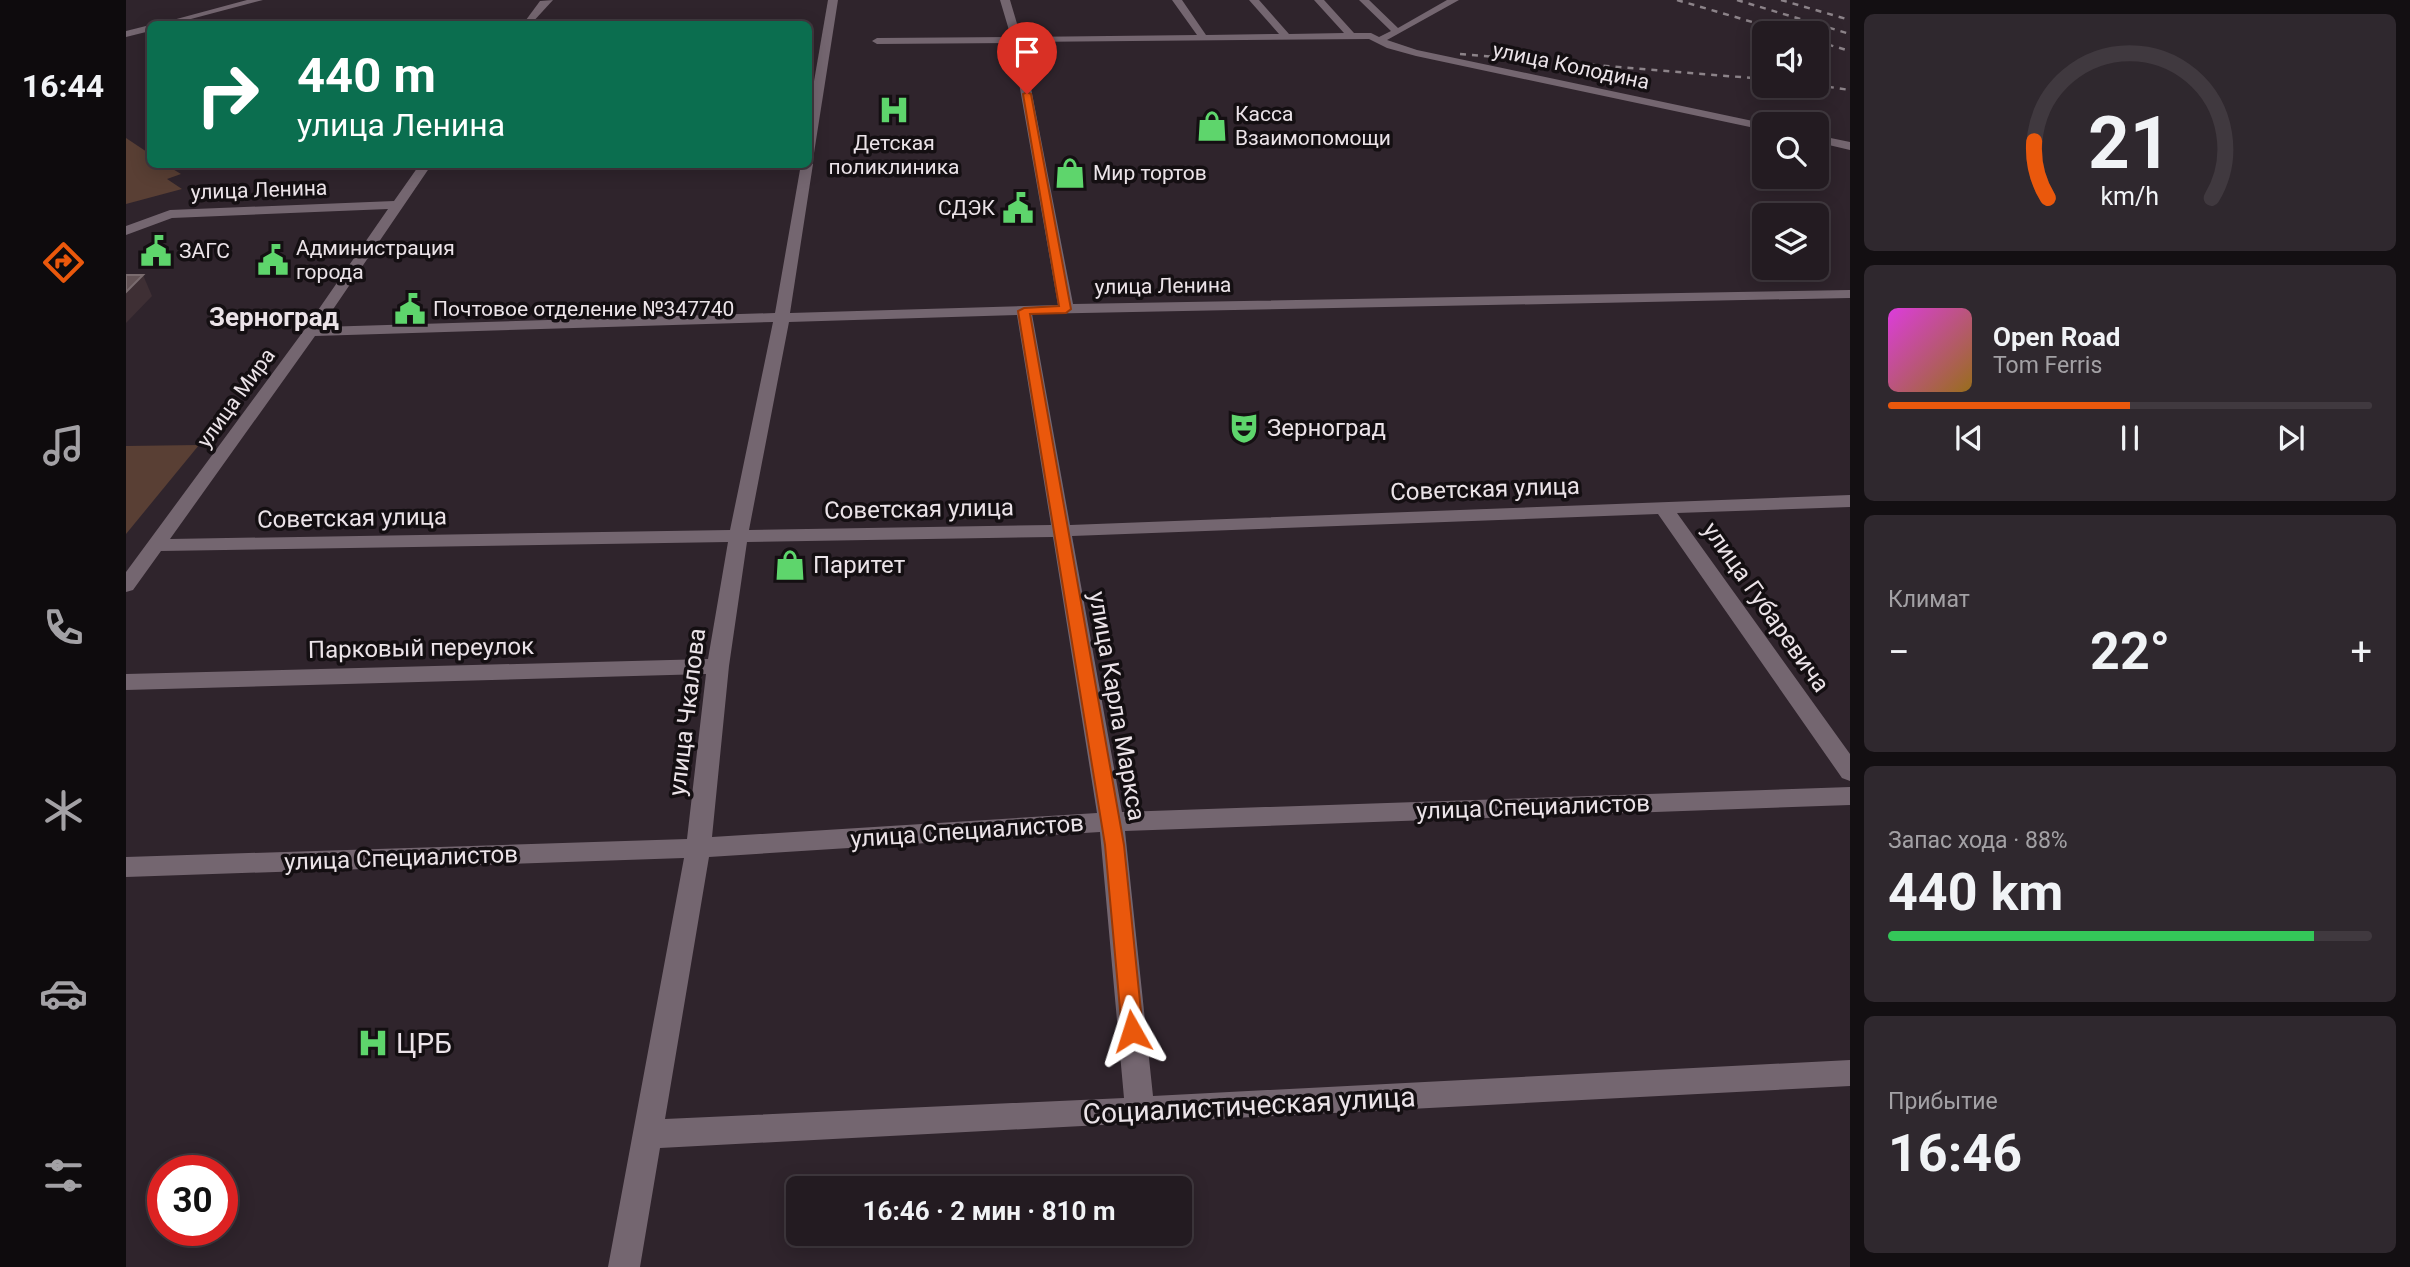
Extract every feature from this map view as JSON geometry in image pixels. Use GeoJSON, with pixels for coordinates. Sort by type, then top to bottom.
{"type":"FeatureCollection","features":[{"type":"Feature","properties":{"kind":"street"},"geometry":{"type":"LineString","coordinates":[[175,21],[258,0]]}},
{"type":"Feature","properties":{"kind":"street"},"geometry":{"type":"LineString","coordinates":[[530,21],[548,0]]}},
{"type":"Feature","properties":{"kind":"street"},"geometry":{"type":"LineString","coordinates":[[812,129],[834,0]]}},
{"type":"Feature","properties":{"kind":"street"},"geometry":{"type":"LineString","coordinates":[[1004,0],[1017,41],[1066,309]]}},
{"type":"Feature","properties":{"kind":"street"},"geometry":{"type":"LineString","coordinates":[[1177,0],[1203,37]]}},
{"type":"Feature","properties":{"kind":"street"},"geometry":{"type":"LineString","coordinates":[[1254,0],[1284,35]]}},
{"type":"Feature","properties":{"kind":"street"},"geometry":{"type":"LineString","coordinates":[[1319,0],[1349,34]]}},
{"type":"Feature","properties":{"kind":"street"},"geometry":{"type":"LineString","coordinates":[[1364,0],[1398,32]]}},
{"type":"Feature","properties":{"kind":"street"},"geometry":{"type":"LineString","coordinates":[[1376,38],[1398,32],[1454,0]]}},
{"type":"Feature","properties":{"kind":"street"},"geometry":{"type":"LineString","coordinates":[[126,34],[147,29]]}},
{"type":"Feature","properties":{"kind":"street","name":"улица Колодина"},"geometry":{"type":"LineString","coordinates":[[877,41],[1349,34],[1376,38],[1416,52],[1752,124]]}},
{"type":"Feature","properties":{"kind":"street"},"geometry":{"type":"LineString","coordinates":[[1829,141],[1850,146]]}},
{"type":"Feature","properties":{"kind":"street","name":"улица Мира"},"geometry":{"type":"LineString","coordinates":[[126,586],[310,332],[423,168]]}},
{"type":"Feature","properties":{"kind":"street","name":"улица Чкалова"},"geometry":{"type":"LineString","coordinates":[[624,1267],[698,848],[718,666],[738,537],[782,317],[806,168]]}},
{"type":"Feature","properties":{"kind":"street","name":"улица Ленина"},"geometry":{"type":"LineString","coordinates":[[126,231],[170,214],[397,205]]}},
{"type":"Feature","properties":{"kind":"street","name":"улица Ленина"},"geometry":{"type":"LineString","coordinates":[[310,332],[1066,309],[1850,294]]}},
{"type":"Feature","properties":{"kind":"street","name":"улица Карла Маркса"},"geometry":{"type":"LineString","coordinates":[[1024,311],[1111,822],[1140,1111]]}},
{"type":"Feature","properties":{"kind":"street","name":"Советская улица"},"geometry":{"type":"LineString","coordinates":[[156,545],[1060,531],[1850,500]]}},
{"type":"Feature","properties":{"kind":"street","name":"улица Губаревича"},"geometry":{"type":"LineString","coordinates":[[1663,506],[1850,772]]}},
{"type":"Feature","properties":{"kind":"street","name":"Парковый переулок"},"geometry":{"type":"LineString","coordinates":[[126,681],[718,666]]}},
{"type":"Feature","properties":{"kind":"street","name":"улица Специалистов"},"geometry":{"type":"LineString","coordinates":[[126,867],[698,848],[1111,822],[1850,796]]}},
{"type":"Feature","properties":{"kind":"street","name":"Социалистическая улица"},"geometry":{"type":"LineString","coordinates":[[647,1134],[1850,1073]]}},
{"type":"Feature","properties":{"kind":"shaded area"},"geometry":{"type":"Polygon","coordinates":[[[126,138],[147,152],[147,168],[171,168],[181,174],[167,179],[182,189],[126,204],[126,138]]]}},
{"type":"Feature","properties":{"kind":"shaded area"},"geometry":{"type":"Polygon","coordinates":[[[199,445],[126,534],[126,446],[199,445]]]}},
{"type":"Feature","properties":{"kind":"building"},"geometry":{"type":"Polygon","coordinates":[[[126,275],[143,275],[126,292],[126,275]]]}},
{"type":"Feature","properties":{"kind":"railway"},"geometry":{"type":"LineString","coordinates":[[1677,0],[1752,22]]}},
{"type":"Feature","properties":{"kind":"railway"},"geometry":{"type":"LineString","coordinates":[[1737,0],[1850,34]]}},
{"type":"Feature","properties":{"kind":"railway"},"geometry":{"type":"LineString","coordinates":[[1781,0],[1850,20]]}},
{"type":"Feature","properties":{"kind":"railway"},"geometry":{"type":"LineString","coordinates":[[1829,45],[1850,51]]}},
{"type":"Feature","properties":{"kind":"railway"},"geometry":{"type":"LineString","coordinates":[[1460,54],[1752,78]]}},
{"type":"Feature","properties":{"kind":"railway"},"geometry":{"type":"LineString","coordinates":[[1829,87],[1850,90]]}},
{"type":"Feature","properties":{"kind":"place","name":"Детская поликлиника"},"geometry":{"type":"Point","coordinates":[894,110]}},
{"type":"Feature","properties":{"kind":"place","name":"Касса Взаимопомощи"},"geometry":{"type":"Point","coordinates":[1212,126]}},
{"type":"Feature","properties":{"kind":"place","name":"Мир тортов"},"geometry":{"type":"Point","coordinates":[1070,173]}},
{"type":"Feature","properties":{"kind":"place","name":"СДЭК"},"geometry":{"type":"Point","coordinates":[1018,208]}},
{"type":"Feature","properties":{"kind":"place","name":"ЗАГС"},"geometry":{"type":"Point","coordinates":[156,251]}},
{"type":"Feature","properties":{"kind":"place","name":"Администрация города"},"geometry":{"type":"Point","coordinates":[273,260]}},
{"type":"Feature","properties":{"kind":"place","name":"Почтовое отделение №347740"},"geometry":{"type":"Point","coordinates":[410,309]}},
{"type":"Feature","properties":{"kind":"place","name":"Зерноград"},"geometry":{"type":"Point","coordinates":[1244,428]}},
{"type":"Feature","properties":{"kind":"place","name":"Паритет"},"geometry":{"type":"Point","coordinates":[790,565]}},
{"type":"Feature","properties":{"kind":"place","name":"ЦРБ"},"geometry":{"type":"Point","coordinates":[373,1043]}},
{"type":"Feature","properties":{"kind":"district","name":"Зерноград"},"geometry":{"type":"Point","coordinates":[274,317]}},
{"type":"Feature","properties":{"kind":"route"},"geometry":{"type":"LineString","coordinates":[[1027,94],[1066,309],[1024,311],[1115,845],[1132,1031]]}}]}
